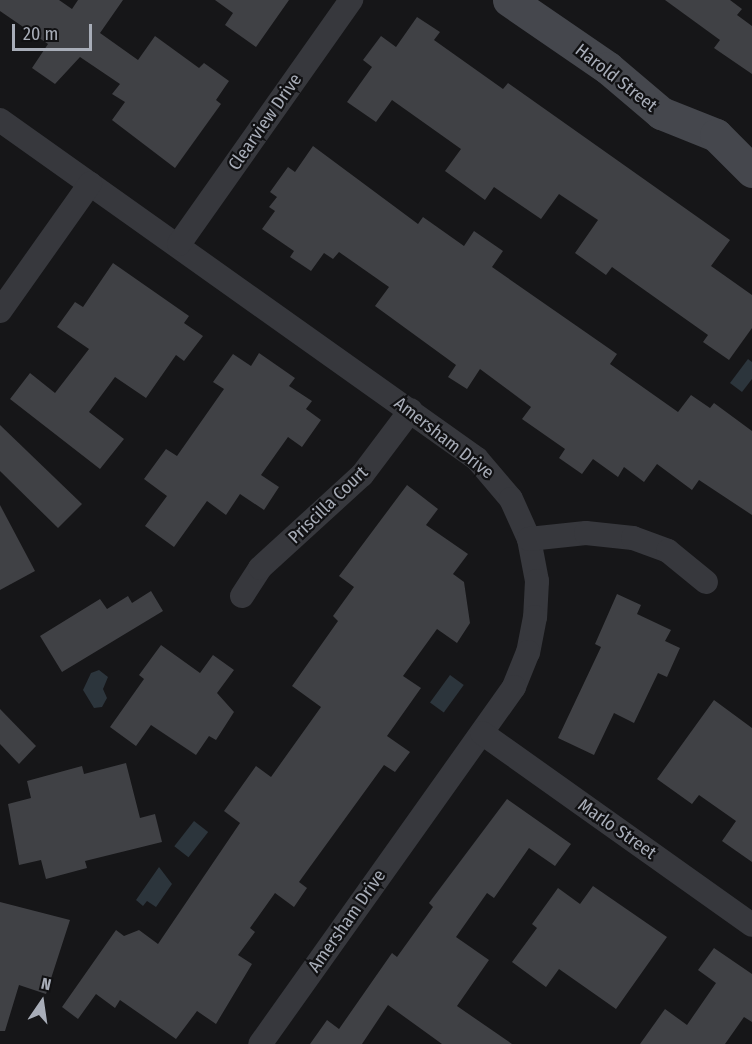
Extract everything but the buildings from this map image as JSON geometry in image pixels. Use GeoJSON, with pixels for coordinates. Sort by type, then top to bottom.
{"type":"FeatureCollection","features":[{"type":"Feature","properties":{"kind":"street","name":"Clearview Drive"},"geometry":{"type":"LineString","coordinates":[[179,244],[351,0]]}},
{"type":"Feature","properties":{"kind":"street","name":"Harold Street"},"geometry":{"type":"LineString","coordinates":[[509,0],[608,68],[661,113],[716,135],[752,171]]}},
{"type":"Feature","properties":{"kind":"street","name":"Amersham Drive"},"geometry":{"type":"LineString","coordinates":[[0,120],[179,244],[411,410],[495,476],[530,539],[537,581],[531,643],[514,687],[260,1044]]}},
{"type":"Feature","properties":{"kind":"street"},"geometry":{"type":"LineString","coordinates":[[0,310],[90,184]]}},
{"type":"Feature","properties":{"kind":"street","name":"Priscilla Court"},"geometry":{"type":"LineString","coordinates":[[242,596],[260,568],[362,475],[411,410]]}},
{"type":"Feature","properties":{"kind":"street"},"geometry":{"type":"LineString","coordinates":[[530,539],[586,533],[633,538],[668,551],[706,582]]}},
{"type":"Feature","properties":{"kind":"street","name":"Marlo Street"},"geometry":{"type":"LineString","coordinates":[[482,733],[752,925]]}},
{"type":"Feature","properties":{"kind":"shaded area"},"geometry":{"type":"Polygon","coordinates":[[[748,359],[752,362],[752,379],[742,392],[730,383],[748,359]]]}},
{"type":"Feature","properties":{"kind":"shaded area"},"geometry":{"type":"Polygon","coordinates":[[[99,670],[108,677],[103,689],[107,698],[102,707],[94,708],[83,690],[91,673],[99,670]]]}},
{"type":"Feature","properties":{"kind":"shaded area"},"geometry":{"type":"Polygon","coordinates":[[[450,675],[464,685],[444,712],[430,703],[450,675]]]}},
{"type":"Feature","properties":{"kind":"shaded area"},"geometry":{"type":"Polygon","coordinates":[[[194,821],[208,832],[188,857],[174,846],[194,821]]]}},
{"type":"Feature","properties":{"kind":"shaded area"},"geometry":{"type":"Polygon","coordinates":[[[159,867],[172,884],[156,907],[147,901],[143,906],[136,900],[159,867]]]}}]}
